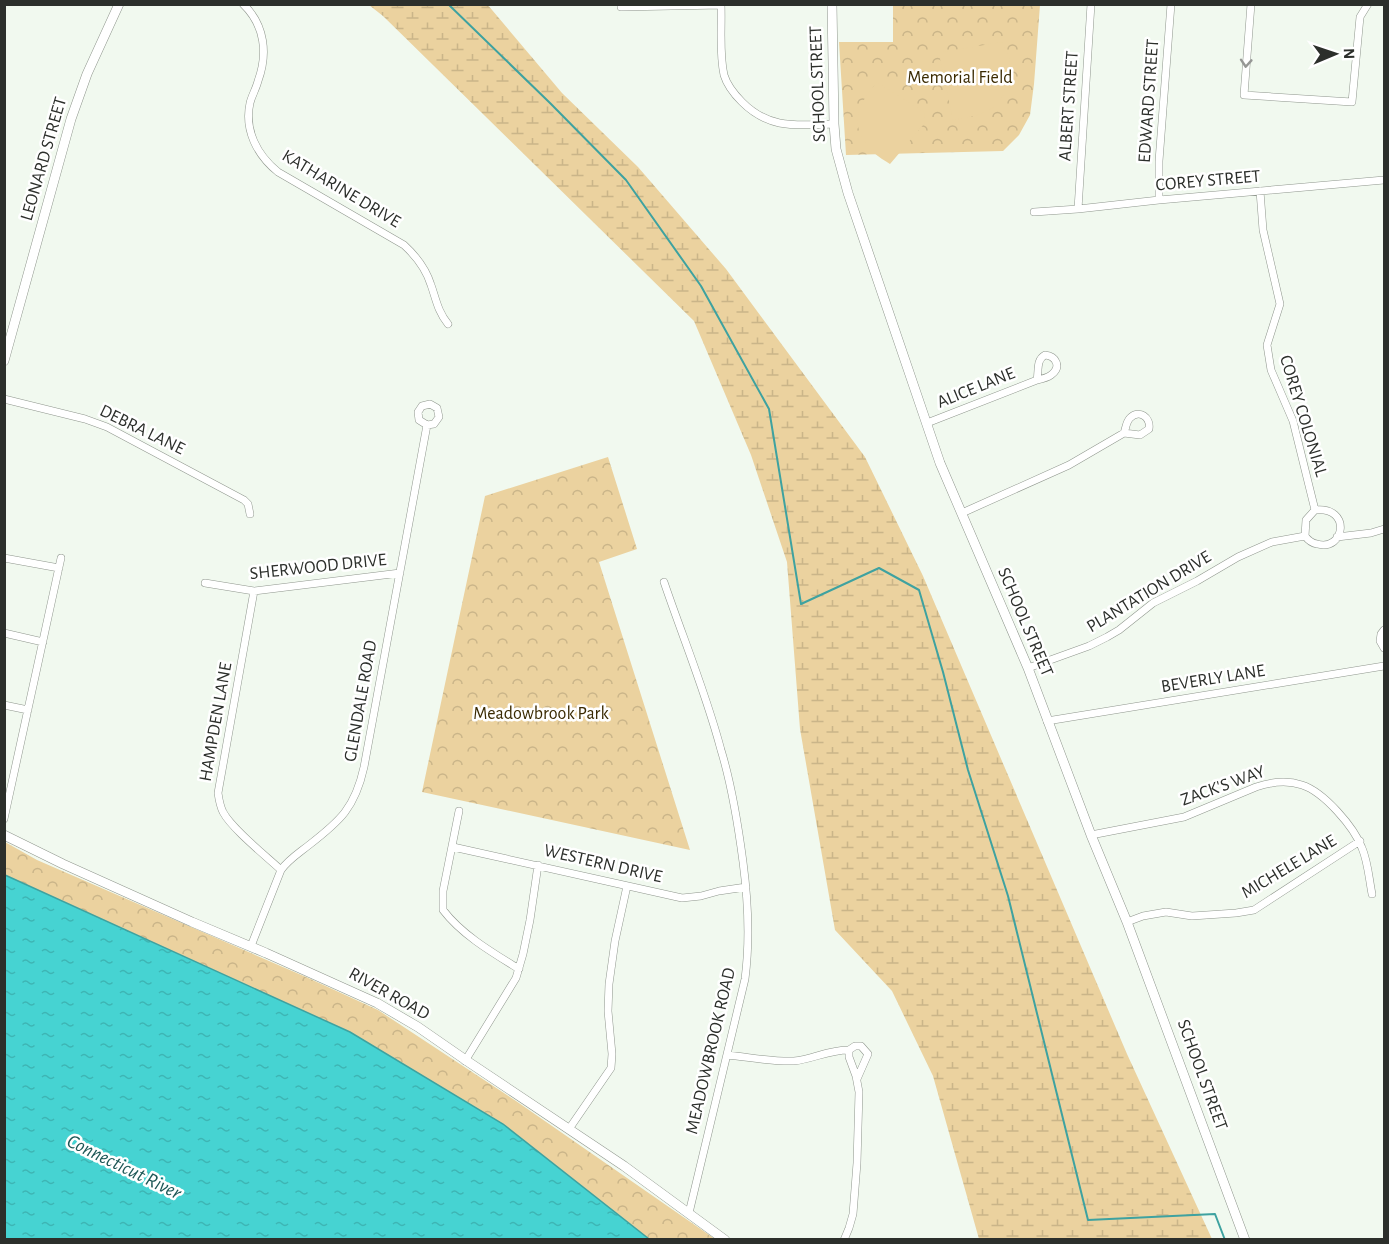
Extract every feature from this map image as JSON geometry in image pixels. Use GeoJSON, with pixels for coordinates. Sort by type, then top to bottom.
{"type":"FeatureCollection","features":[{"type":"Feature","properties":{"kind":"street","name":"LEONARD STREET"},"geometry":{"type":"LineString","coordinates":[[5,356],[75,106],[119,4]]}},
{"type":"Feature","properties":{"kind":"street","name":"KATHARINE DRIVE"},"geometry":{"type":"LineString","coordinates":[[243,4],[258,24],[264,52],[261,72],[250,102],[249,113],[251,134],[258,151],[278,172],[405,245],[423,268],[441,316],[448,324]]}},
{"type":"Feature","properties":{"kind":"street"},"geometry":{"type":"LineString","coordinates":[[621,4],[621,7],[721,5],[724,76],[733,92],[746,106],[776,123],[834,124]]}},
{"type":"Feature","properties":{"kind":"street","name":"SCHOOL STREET"},"geometry":{"type":"LineString","coordinates":[[832,4],[836,149],[848,193],[940,463],[1028,668],[1091,835],[1127,922],[1245,1239]]}},
{"type":"Feature","properties":{"kind":"street","name":"ALBERT STREET"},"geometry":{"type":"LineString","coordinates":[[1078,209],[1091,4]]}},
{"type":"Feature","properties":{"kind":"street","name":"EDWARD STREET"},"geometry":{"type":"LineString","coordinates":[[1159,200],[1171,4]]}},
{"type":"Feature","properties":{"kind":"street"},"geometry":{"type":"LineString","coordinates":[[1251,4],[1244,95],[1352,102],[1360,17],[1368,4]]}},
{"type":"Feature","properties":{"kind":"street","name":"COREY STREET"},"geometry":{"type":"LineString","coordinates":[[1034,212],[1384,180]]}},
{"type":"Feature","properties":{"kind":"street","name":"COREY COLONIAL"},"geometry":{"type":"LineString","coordinates":[[1260,190],[1263,230],[1280,304],[1267,345],[1271,370],[1293,421],[1315,510]]}},
{"type":"Feature","properties":{"kind":"street","name":"ALICE LANE"},"geometry":{"type":"LineString","coordinates":[[927,423],[1037,380]]}},
{"type":"Feature","properties":{"kind":"street","name":"DEBRA LANE"},"geometry":{"type":"LineString","coordinates":[[4,399],[107,427],[244,500],[248,504],[250,514]]}},
{"type":"Feature","properties":{"kind":"street","name":"GLENDALE ROAD"},"geometry":{"type":"LineString","coordinates":[[251,946],[281,870],[341,818],[356,795],[364,767],[427,425]]}},
{"type":"Feature","properties":{"kind":"street"},"geometry":{"type":"LineString","coordinates":[[962,513],[1069,465],[1124,433]]}},
{"type":"Feature","properties":{"kind":"street"},"geometry":{"type":"LineString","coordinates":[[1315,510],[1335,514],[1341,526],[1340,532],[1331,543],[1322,545],[1312,542],[1305,536],[1306,520],[1315,510]]}},
{"type":"Feature","properties":{"kind":"street"},"geometry":{"type":"LineString","coordinates":[[1337,537],[1384,529]]}},
{"type":"Feature","properties":{"kind":"street","name":"PLANTATION DRIVE"},"geometry":{"type":"LineString","coordinates":[[1028,668],[1102,640],[1119,630],[1153,603],[1238,557],[1272,542],[1305,536]]}},
{"type":"Feature","properties":{"kind":"street"},"geometry":{"type":"LineString","coordinates":[[4,558],[59,568]]}},
{"type":"Feature","properties":{"kind":"street"},"geometry":{"type":"LineString","coordinates":[[4,819],[61,558]]}},
{"type":"Feature","properties":{"kind":"street","name":"SHERWOOD DRIVE"},"geometry":{"type":"LineString","coordinates":[[205,583],[254,591],[400,573]]}},
{"type":"Feature","properties":{"kind":"street","name":"MEADOWBROOK ROAD"},"geometry":{"type":"LineString","coordinates":[[664,582],[705,697],[723,756],[734,806],[746,887],[747,966],[689,1213]]}},
{"type":"Feature","properties":{"kind":"street","name":"HAMPDEN LANE"},"geometry":{"type":"LineString","coordinates":[[254,591],[218,793],[221,807],[230,822],[281,870]]}},
{"type":"Feature","properties":{"kind":"street"},"geometry":{"type":"LineString","coordinates":[[1384,630],[1380,641],[1384,648]]}},
{"type":"Feature","properties":{"kind":"street"},"geometry":{"type":"LineString","coordinates":[[4,633],[43,642]]}},
{"type":"Feature","properties":{"kind":"street","name":"BEVERLY LANE"},"geometry":{"type":"LineString","coordinates":[[1047,721],[1384,666]]}},
{"type":"Feature","properties":{"kind":"street"},"geometry":{"type":"LineString","coordinates":[[4,705],[28,710]]}},
{"type":"Feature","properties":{"kind":"street","name":"ZACK'S WAY"},"geometry":{"type":"LineString","coordinates":[[1091,835],[1184,817],[1268,783],[1283,782],[1303,785],[1321,796],[1344,819],[1360,841],[1366,859],[1372,894]]}},
{"type":"Feature","properties":{"kind":"street"},"geometry":{"type":"LineString","coordinates":[[459,811],[443,891],[443,910],[479,944],[519,969]]}},
{"type":"Feature","properties":{"kind":"street","name":"RIVER ROAD"},"geometry":{"type":"LineString","coordinates":[[4,835],[192,922],[371,999],[412,1023],[569,1129],[725,1239]]}},
{"type":"Feature","properties":{"kind":"street","name":"MICHELE LANE"},"geometry":{"type":"LineString","coordinates":[[1127,922],[1143,916],[1166,912],[1192,916],[1254,910],[1360,841]]}},
{"type":"Feature","properties":{"kind":"street","name":"WESTERN DRIVE"},"geometry":{"type":"LineString","coordinates":[[453,847],[682,898],[746,887]]}},
{"type":"Feature","properties":{"kind":"street"},"geometry":{"type":"LineString","coordinates":[[465,1060],[510,989],[519,969],[530,920],[538,865]]}},
{"type":"Feature","properties":{"kind":"street"},"geometry":{"type":"LineString","coordinates":[[569,1129],[611,1068],[608,1018],[609,984],[615,941],[627,886]]}},
{"type":"Feature","properties":{"kind":"street"},"geometry":{"type":"LineString","coordinates":[[727,1055],[790,1061],[861,1046],[868,1054],[857,1079]]}},
{"type":"Feature","properties":{"kind":"street"},"geometry":{"type":"LineString","coordinates":[[844,1239],[851,1224],[855,1200],[859,1092],[849,1050]]}},
{"type":"Feature","properties":{"kind":"green space"},"geometry":{"type":"Polygon","coordinates":[[[487,4],[562,93],[638,167],[726,269],[865,457],[923,576],[1127,1054],[1212,1239],[979,1239],[933,1076],[892,991],[835,930],[800,729],[787,562],[751,455],[694,321],[383,16],[369,5],[487,4]]]}},
{"type":"Feature","properties":{"kind":"green space","name":"Memorial Field"},"geometry":{"type":"Polygon","coordinates":[[[893,5],[1040,5],[1030,115],[1019,135],[1003,151],[846,155],[839,42],[893,42],[893,5]]]}},
{"type":"Feature","properties":{"kind":"green space"},"geometry":{"type":"Polygon","coordinates":[[[1002,42],[1010,59],[1009,87],[995,107],[975,116],[953,120],[940,59],[943,52],[1002,42]]]}},
{"type":"Feature","properties":{"kind":"green space"},"geometry":{"type":"Polygon","coordinates":[[[877,82],[925,113],[924,124],[890,164],[870,149],[860,134],[858,125],[862,103],[877,82]]]}},
{"type":"Feature","properties":{"kind":"green space","name":"Meadowbrook Park"},"geometry":{"type":"Polygon","coordinates":[[[608,457],[637,549],[599,562],[690,850],[422,792],[485,496],[608,457]]]}},
{"type":"Feature","properties":{"kind":"green space"},"geometry":{"type":"Polygon","coordinates":[[[5,842],[37,860],[378,1010],[516,1101],[715,1239],[649,1239],[503,1124],[350,1032],[5,875],[5,842]]]}},
{"type":"Feature","properties":{"kind":"water","name":"Connecticut River"},"geometry":{"type":"Polygon","coordinates":[[[5,875],[350,1032],[503,1124],[649,1239],[5,1239],[5,875]]]}},
{"type":"Feature","properties":{"kind":"waterway"},"geometry":{"type":"LineString","coordinates":[[448,4],[626,180],[701,286],[769,409],[801,604],[879,568],[919,590],[968,770],[1008,896],[1088,1220],[1215,1214],[1225,1240]]}}]}
